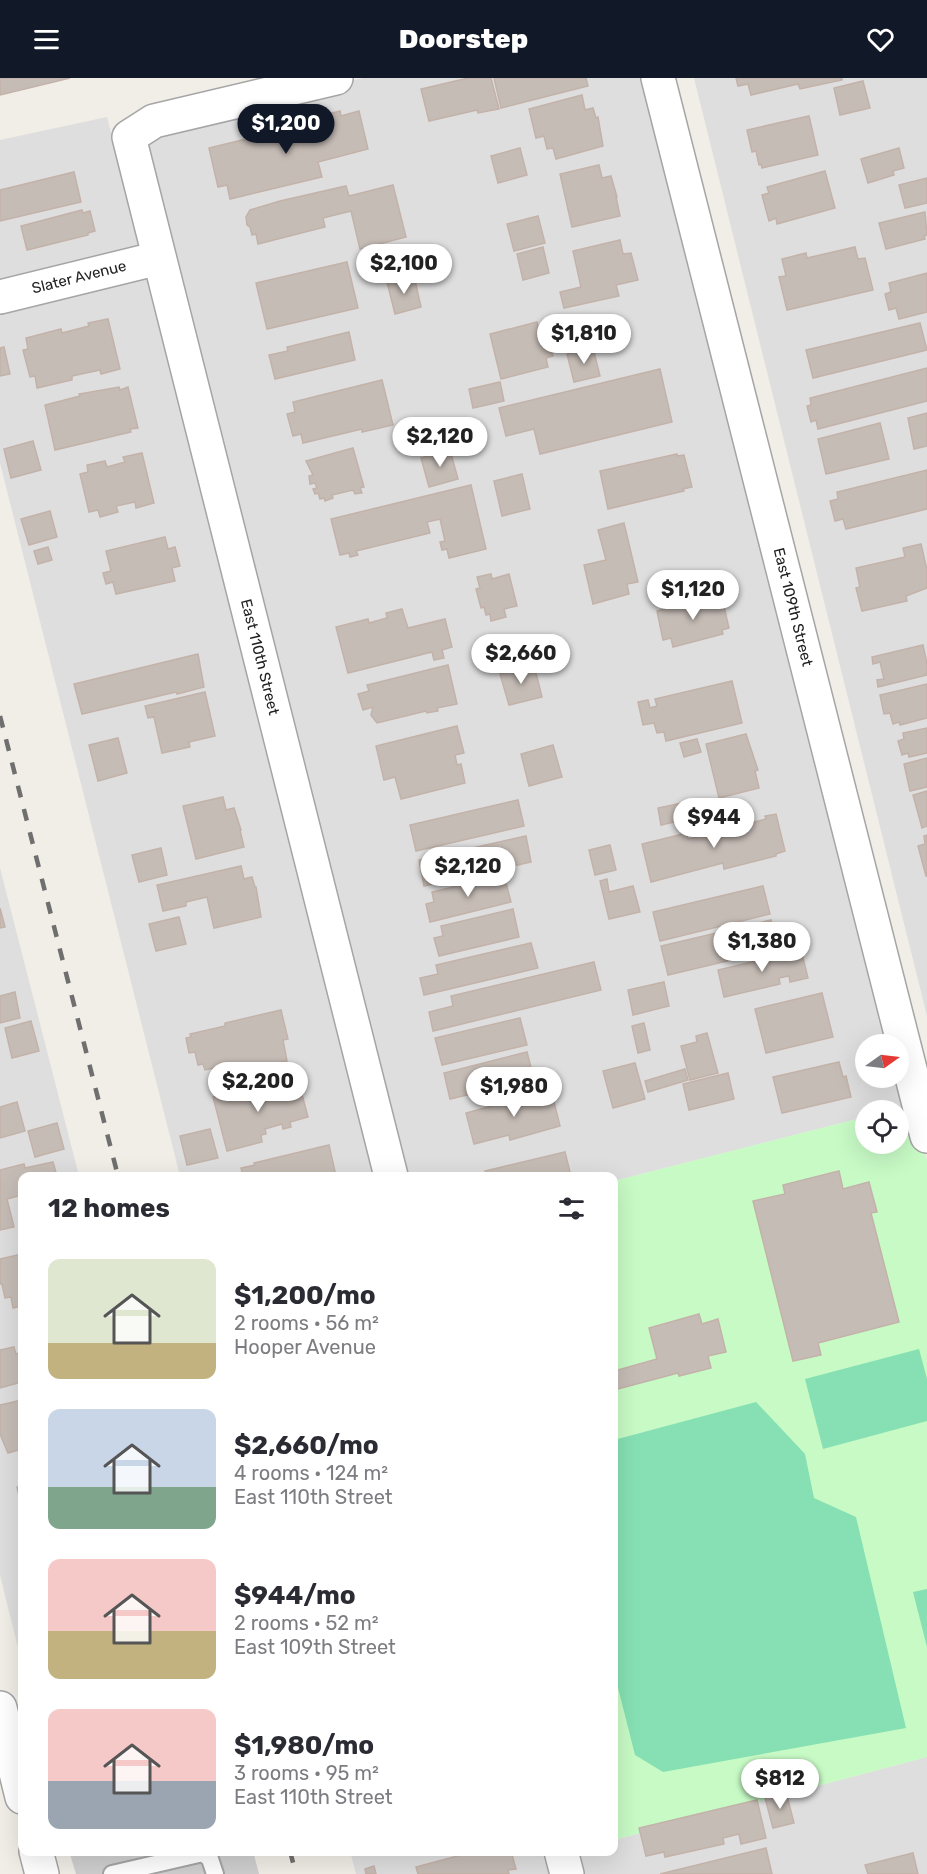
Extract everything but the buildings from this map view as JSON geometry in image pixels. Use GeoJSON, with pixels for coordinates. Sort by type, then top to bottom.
{"type":"FeatureCollection","features":[{"type":"Feature","properties":{"kind":"street","name":"East 110th Street"},"geometry":{"type":"LineString","coordinates":[[336,78],[154,121],[129,137],[390,1172]]}},
{"type":"Feature","properties":{"kind":"street","name":"East 109th Street"},"geometry":{"type":"LineString","coordinates":[[658,78],[927,1136]]}},
{"type":"Feature","properties":{"kind":"street","name":"Slater Avenue"},"geometry":{"type":"LineString","coordinates":[[0,297],[159,258]]}},
{"type":"Feature","properties":{"kind":"street"},"geometry":{"type":"LineString","coordinates":[[0,1708],[18,1781]]}},
{"type":"Feature","properties":{"kind":"street"},"geometry":{"type":"LineString","coordinates":[[37,1856],[42,1874]]}},
{"type":"Feature","properties":{"kind":"street"},"geometry":{"type":"LineString","coordinates":[[562,1856],[567,1874]]}},
{"type":"Feature","properties":{"kind":"lane"},"geometry":{"type":"LineString","coordinates":[[112,1874],[189,1856]]}},
{"type":"Feature","properties":{"kind":"lane"},"geometry":{"type":"LineString","coordinates":[[206,1856],[210,1859],[215,1874]]}},
{"type":"Feature","properties":{"kind":"shaded area"},"geometry":{"type":"Polygon","coordinates":[[[363,78],[652,78],[894,1034],[855,1034],[855,1088],[904,1088],[913,1105],[909,1106],[909,1100],[855,1100],[855,1120],[618,1180],[618,1172],[402,1172],[144,149],[162,125],[363,78]]]}},
{"type":"Feature","properties":{"kind":"shaded area"},"geometry":{"type":"Polygon","coordinates":[[[694,78],[927,78],[927,1016],[694,78]]]}},
{"type":"Feature","properties":{"kind":"shaded area"},"geometry":{"type":"Polygon","coordinates":[[[107,117],[374,1172],[179,1172],[0,463],[0,140],[107,117]]]}},
{"type":"Feature","properties":{"kind":"shaded area"},"geometry":{"type":"Polygon","coordinates":[[[0,868],[78,1172],[18,1172],[18,1648],[0,1575],[0,868]]]}},
{"type":"Feature","properties":{"kind":"shaded area"},"geometry":{"type":"Polygon","coordinates":[[[927,1757],[927,1874],[580,1874],[575,1856],[618,1856],[618,1839],[927,1757]]]}},
{"type":"Feature","properties":{"kind":"shaded area"},"geometry":{"type":"Polygon","coordinates":[[[71,1856],[254,1856],[259,1874],[76,1874],[71,1856]]]}},
{"type":"Feature","properties":{"kind":"shaded area"},"geometry":{"type":"Polygon","coordinates":[[[351,1856],[547,1856],[551,1874],[356,1874],[351,1856]]]}},
{"type":"Feature","properties":{"kind":"green space"},"geometry":{"type":"Polygon","coordinates":[[[913,1105],[927,1160],[927,1757],[618,1839],[618,1180],[855,1120],[855,1154],[909,1154],[909,1106],[913,1105]]]}},
{"type":"Feature","properties":{"kind":"green space"},"geometry":{"type":"Polygon","coordinates":[[[919,1349],[927,1379],[927,1421],[823,1449],[805,1379],[919,1349]]]}},
{"type":"Feature","properties":{"kind":"green space"},"geometry":{"type":"Polygon","coordinates":[[[756,1402],[805,1454],[814,1498],[856,1517],[906,1728],[663,1772],[635,1755],[618,1688],[618,1439],[756,1402]]]}},
{"type":"Feature","properties":{"kind":"green space"},"geometry":{"type":"Polygon","coordinates":[[[927,1589],[927,1647],[913,1592],[927,1589]]]}},
{"type":"Feature","properties":{"kind":"railway"},"geometry":{"type":"LineString","coordinates":[[0,716],[117,1172]]}},
{"type":"Feature","properties":{"kind":"railway"},"geometry":{"type":"LineString","coordinates":[[291,1856],[296,1874]]}}]}
